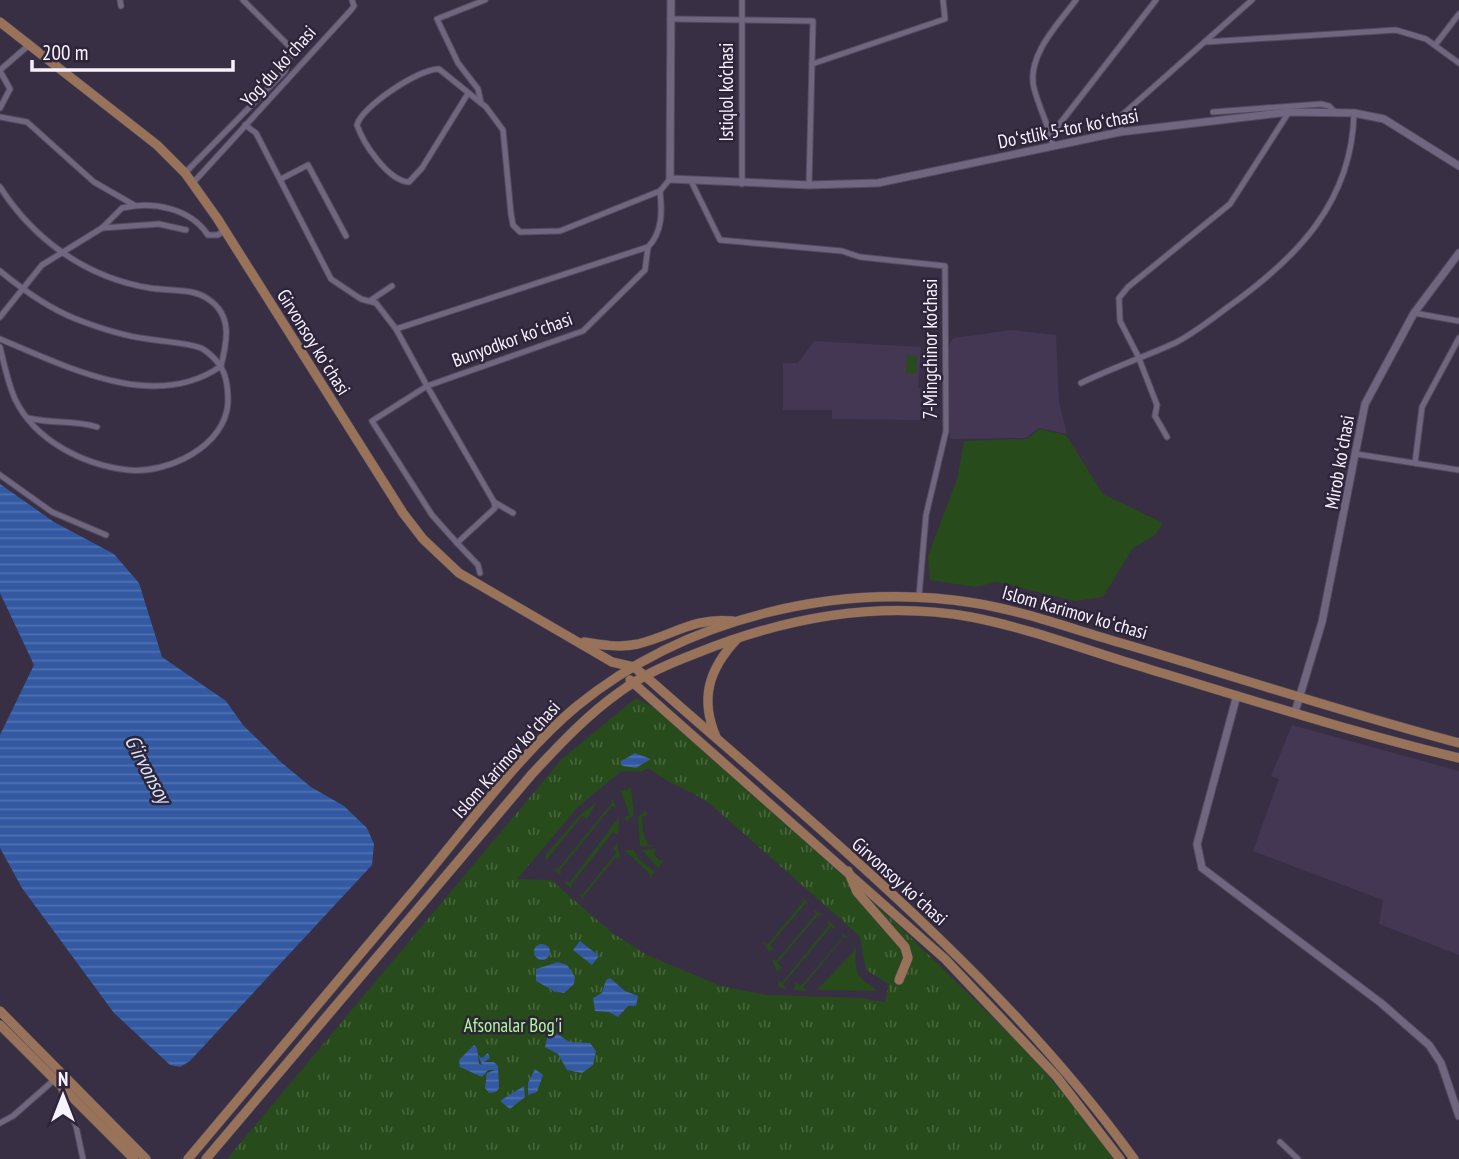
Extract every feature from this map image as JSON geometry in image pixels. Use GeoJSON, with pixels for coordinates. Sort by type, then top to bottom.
{"type":"FeatureCollection","features":[{"type":"Feature","properties":{"kind":"main road","name":"Girvonsoy koʻchasi"},"geometry":{"type":"LineString","coordinates":[[0,22],[157,145],[185,173],[224,230],[324,391],[423,539],[460,573],[612,662],[634,667],[645,676],[914,917],[1013,1014],[1101,1113],[1134,1159]]}},
{"type":"Feature","properties":{"kind":"main road","name":"Islom Karimov koʻchasi"},"geometry":{"type":"LineString","coordinates":[[188,1159],[398,904],[541,742],[575,708],[634,667],[694,637],[738,621],[839,600],[919,596],[996,607],[1299,699],[1459,743]]}},
{"type":"Feature","properties":{"kind":"main road","name":"Islom Karimov koʻchasi"},"geometry":{"type":"LineString","coordinates":[[206,1159],[532,774],[588,717],[645,676],[740,636],[816,617],[851,612],[906,611],[957,615],[998,623],[1459,758]]}},
{"type":"Feature","properties":{"kind":"main road"},"geometry":{"type":"LineString","coordinates":[[576,641],[621,646],[640,643],[701,621],[738,621]]}},
{"type":"Feature","properties":{"kind":"main road"},"geometry":{"type":"LineString","coordinates":[[717,739],[708,709],[709,682],[718,663],[740,636]]}},
{"type":"Feature","properties":{"kind":"main road"},"geometry":{"type":"LineString","coordinates":[[1101,654],[1106,639]]}},
{"type":"Feature","properties":{"kind":"main road","name":"Girvonsoy koʻchasi"},"geometry":{"type":"LineString","coordinates":[[612,662],[622,674],[946,959],[1056,1076],[1120,1159]]}},
{"type":"Feature","properties":{"kind":"main road"},"geometry":{"type":"LineString","coordinates":[[847,870],[857,892],[905,947],[908,958],[899,980]]}},
{"type":"Feature","properties":{"kind":"main road"},"geometry":{"type":"LineString","coordinates":[[0,1011],[146,1159]]}},
{"type":"Feature","properties":{"kind":"main road"},"geometry":{"type":"LineString","coordinates":[[1006,1022],[1013,1014]]}},
{"type":"Feature","properties":{"kind":"main road"},"geometry":{"type":"LineString","coordinates":[[0,1025],[134,1159]]}},
{"type":"Feature","properties":{"kind":"main road"},"geometry":{"type":"LineString","coordinates":[[1027,1044],[1033,1034]]}},
{"type":"Feature","properties":{"kind":"street","name":"Yogʻdu koʻchasi"},"geometry":{"type":"LineString","coordinates":[[185,173],[285,71],[293,58],[293,50],[243,0]]}},
{"type":"Feature","properties":{"kind":"street","name":"Yogʻdu koʻchasi"},"geometry":{"type":"LineString","coordinates":[[192,184],[351,10],[354,6],[352,0]]}},
{"type":"Feature","properties":{"kind":"street"},"geometry":{"type":"LineString","coordinates":[[481,103],[478,89],[458,64],[437,19],[485,0]]}},
{"type":"Feature","properties":{"kind":"street"},"geometry":{"type":"LineString","coordinates":[[467,95],[422,168],[408,182],[392,175],[361,135],[357,125],[364,113],[429,69],[439,69],[467,95],[481,103],[503,130],[511,215],[513,225],[520,232],[560,231],[660,191],[670,180],[671,0]]}},
{"type":"Feature","properties":{"kind":"street","name":"Istiqlol ko‘chasi"},"geometry":{"type":"LineString","coordinates":[[742,0],[742,184]]}},
{"type":"Feature","properties":{"kind":"street"},"geometry":{"type":"LineString","coordinates":[[811,64],[945,19],[943,0]]}},
{"type":"Feature","properties":{"kind":"street"},"geometry":{"type":"LineString","coordinates":[[1053,146],[1033,86],[1032,75],[1043,44],[1076,0]]}},
{"type":"Feature","properties":{"kind":"street"},"geometry":{"type":"LineString","coordinates":[[1051,135],[1156,0]]}},
{"type":"Feature","properties":{"kind":"street"},"geometry":{"type":"LineString","coordinates":[[1120,132],[1122,115],[1252,0]]}},
{"type":"Feature","properties":{"kind":"street"},"geometry":{"type":"LineString","coordinates":[[1436,44],[1459,15]]}},
{"type":"Feature","properties":{"kind":"street"},"geometry":{"type":"LineString","coordinates":[[670,19],[813,21],[808,185]]}},
{"type":"Feature","properties":{"kind":"street"},"geometry":{"type":"LineString","coordinates":[[1205,42],[1377,30],[1412,34],[1436,44],[1459,64]]}},
{"type":"Feature","properties":{"kind":"street"},"geometry":{"type":"LineString","coordinates":[[0,108],[10,89],[0,70],[30,44]]}},
{"type":"Feature","properties":{"kind":"street"},"geometry":{"type":"LineString","coordinates":[[1213,112],[1321,104],[1329,106],[1336,113]]}},
{"type":"Feature","properties":{"kind":"street"},"geometry":{"type":"LineString","coordinates":[[1167,438],[1156,416],[1157,405],[1138,356],[1120,321],[1119,298],[1128,287],[1230,204],[1289,113]]}},
{"type":"Feature","properties":{"kind":"street","name":"Doʻstlik 5-tor koʻchasi"},"geometry":{"type":"LineString","coordinates":[[670,180],[692,183],[808,185],[878,183],[1120,132],[1289,113],[1354,113],[1384,119],[1459,166]]}},
{"type":"Feature","properties":{"kind":"street"},"geometry":{"type":"LineString","coordinates":[[1081,383],[1138,356],[1176,342],[1269,278],[1293,255],[1341,186],[1354,137],[1354,113]]}},
{"type":"Feature","properties":{"kind":"street"},"geometry":{"type":"LineString","coordinates":[[0,117],[27,122],[94,182],[134,205]]}},
{"type":"Feature","properties":{"kind":"street"},"geometry":{"type":"LineString","coordinates":[[245,125],[256,133],[331,279],[361,299],[371,300],[392,286]]}},
{"type":"Feature","properties":{"kind":"street"},"geometry":{"type":"LineString","coordinates":[[281,179],[308,165],[346,236]]}},
{"type":"Feature","properties":{"kind":"street","name":"7-Mingchinor ko'chasi"},"geometry":{"type":"LineString","coordinates":[[692,183],[720,240],[842,251],[860,257],[945,266],[946,431],[926,515],[919,596]]}},
{"type":"Feature","properties":{"kind":"street"},"geometry":{"type":"LineString","coordinates":[[0,187],[23,220],[59,252],[118,281],[208,298],[226,319],[227,341],[221,366],[228,391],[227,414],[218,433],[199,451],[164,464],[127,470],[88,460],[55,444],[28,418],[15,400],[0,348]]}},
{"type":"Feature","properties":{"kind":"street","name":"Bunyodkor koʻchasi"},"geometry":{"type":"LineString","coordinates":[[480,573],[478,565],[432,515],[372,421],[427,386],[583,331],[645,270],[648,247],[659,230],[662,211],[660,191]]}},
{"type":"Feature","properties":{"kind":"street"},"geometry":{"type":"LineString","coordinates":[[0,317],[42,265],[59,252],[102,228],[116,212],[134,205],[157,205],[177,212],[200,223],[208,235],[218,235],[224,230]]}},
{"type":"Feature","properties":{"kind":"street"},"geometry":{"type":"LineString","coordinates":[[102,228],[159,224],[186,230]]}},
{"type":"Feature","properties":{"kind":"street"},"geometry":{"type":"LineString","coordinates":[[396,329],[648,247]]}},
{"type":"Feature","properties":{"kind":"street","name":"Mirob koʻchasi"},"geometry":{"type":"LineString","coordinates":[[1295,712],[1322,622],[1365,404],[1414,313],[1459,253]]}},
{"type":"Feature","properties":{"kind":"street"},"geometry":{"type":"LineString","coordinates":[[0,271],[21,289],[75,319],[109,331],[203,349],[221,366]]}},
{"type":"Feature","properties":{"kind":"street"},"geometry":{"type":"LineString","coordinates":[[371,300],[396,329],[494,502],[495,508],[488,516],[457,543]]}},
{"type":"Feature","properties":{"kind":"street"},"geometry":{"type":"LineString","coordinates":[[1414,313],[1459,321]]}},
{"type":"Feature","properties":{"kind":"street"},"geometry":{"type":"LineString","coordinates":[[1415,463],[1422,407],[1459,338]]}},
{"type":"Feature","properties":{"kind":"street"},"geometry":{"type":"LineString","coordinates":[[0,339],[98,378],[136,384],[180,385],[205,377],[221,366]]}},
{"type":"Feature","properties":{"kind":"street"},"geometry":{"type":"LineString","coordinates":[[28,418],[48,423],[80,423],[97,427]]}},
{"type":"Feature","properties":{"kind":"street"},"geometry":{"type":"LineString","coordinates":[[1356,454],[1459,470]]}},
{"type":"Feature","properties":{"kind":"street"},"geometry":{"type":"LineString","coordinates":[[0,475],[52,512],[106,535]]}},
{"type":"Feature","properties":{"kind":"street"},"geometry":{"type":"LineString","coordinates":[[494,502],[513,513]]}},
{"type":"Feature","properties":{"kind":"street"},"geometry":{"type":"LineString","coordinates":[[1237,695],[1197,844],[1202,868],[1406,1023],[1429,1045],[1441,1063],[1459,1116]]}},
{"type":"Feature","properties":{"kind":"street"},"geometry":{"type":"LineString","coordinates":[[0,1123],[57,1083],[76,1126],[83,1159]]}},
{"type":"Feature","properties":{"kind":"street"},"geometry":{"type":"LineString","coordinates":[[1280,1142],[1298,1159]]}},
{"type":"Feature","properties":{"kind":"shaded area"},"geometry":{"type":"Polygon","coordinates":[[[1012,330],[1056,335],[1059,402],[1067,434],[1039,428],[1026,438],[950,439],[948,348],[953,338],[1012,330]]]}},
{"type":"Feature","properties":{"kind":"shaded area"},"geometry":{"type":"Polygon","coordinates":[[[814,341],[921,347],[918,388],[922,388],[922,420],[832,419],[832,410],[783,410],[783,363],[798,363],[814,341]]]}},
{"type":"Feature","properties":{"kind":"shaded area"},"geometry":{"type":"Polygon","coordinates":[[[1292,725],[1459,771],[1459,955],[1379,924],[1383,900],[1253,851],[1279,779],[1271,776],[1292,725]]]}},
{"type":"Feature","properties":{"kind":"green space"},"geometry":{"type":"Polygon","coordinates":[[[907,355],[917,356],[916,374],[906,373],[907,355]]]}},
{"type":"Feature","properties":{"kind":"green space"},"geometry":{"type":"Polygon","coordinates":[[[1039,429],[1066,435],[1103,494],[1163,523],[1154,536],[1133,548],[1103,597],[1075,601],[997,582],[975,587],[930,580],[928,556],[957,479],[964,441],[1027,439],[1039,429]]]}},
{"type":"Feature","properties":{"kind":"green space","name":"Afsonalar Bog'i"},"geometry":{"type":"Polygon","coordinates":[[[636,698],[658,710],[897,924],[1032,1056],[1117,1159],[227,1159],[562,759],[636,698]],[[649,768],[639,772],[621,771],[578,807],[517,879],[551,880],[611,932],[647,955],[721,986],[766,995],[861,998],[885,1002],[889,984],[866,970],[860,938],[855,932],[708,802],[649,768]]]}},
{"type":"Feature","properties":{"kind":"green space"},"geometry":{"type":"Polygon","coordinates":[[[631,788],[634,815],[626,821],[625,817],[630,815],[621,792],[617,792],[631,788]]]}},
{"type":"Feature","properties":{"kind":"green space"},"geometry":{"type":"Polygon","coordinates":[[[612,798],[617,809],[612,806],[560,870],[561,875],[553,868],[558,869],[611,804],[612,798]]]}},
{"type":"Feature","properties":{"kind":"green space"},"geometry":{"type":"Polygon","coordinates":[[[597,802],[587,819],[582,816],[546,861],[546,854],[581,814],[597,802]]]}},
{"type":"Feature","properties":{"kind":"green space"},"geometry":{"type":"Polygon","coordinates":[[[646,811],[647,816],[642,816],[643,832],[648,845],[654,847],[640,846],[638,817],[646,811]]]}},
{"type":"Feature","properties":{"kind":"green space"},"geometry":{"type":"Polygon","coordinates":[[[619,817],[618,835],[613,832],[571,885],[572,889],[564,882],[570,882],[619,817]]]}},
{"type":"Feature","properties":{"kind":"green space"},"geometry":{"type":"Polygon","coordinates":[[[617,843],[620,859],[615,858],[583,897],[585,901],[577,893],[582,895],[617,852],[613,849],[617,843]]]}},
{"type":"Feature","properties":{"kind":"green space"},"geometry":{"type":"Polygon","coordinates":[[[657,849],[654,854],[660,861],[664,860],[658,868],[642,850],[657,849]]]}},
{"type":"Feature","properties":{"kind":"green space"},"geometry":{"type":"Polygon","coordinates":[[[624,850],[634,850],[639,859],[655,872],[649,879],[650,874],[624,850]]]}},
{"type":"Feature","properties":{"kind":"green space"},"geometry":{"type":"Polygon","coordinates":[[[802,897],[809,905],[806,903],[770,945],[773,949],[769,952],[763,942],[768,944],[803,902],[802,897]]]}},
{"type":"Feature","properties":{"kind":"green space"},"geometry":{"type":"Polygon","coordinates":[[[813,909],[824,916],[818,915],[777,963],[782,967],[777,972],[772,959],[776,961],[816,914],[813,909]]]}},
{"type":"Feature","properties":{"kind":"green space"},"geometry":{"type":"Polygon","coordinates":[[[828,920],[837,929],[831,927],[783,984],[786,989],[779,987],[778,980],[782,983],[829,925],[828,920]]]}},
{"type":"Feature","properties":{"kind":"green space"},"geometry":{"type":"Polygon","coordinates":[[[841,932],[850,939],[844,937],[803,987],[807,991],[794,990],[796,982],[801,986],[843,937],[841,932]]]}},
{"type":"Feature","properties":{"kind":"green space"},"geometry":{"type":"Polygon","coordinates":[[[852,946],[856,949],[857,971],[878,991],[817,990],[854,951],[852,946]]]}},
{"type":"Feature","properties":{"kind":"water","name":"G‘irvonsoy"},"geometry":{"type":"Polygon","coordinates":[[[0,484],[54,522],[114,554],[139,583],[162,657],[226,701],[243,725],[282,763],[311,787],[344,806],[367,828],[374,844],[372,865],[190,1061],[180,1067],[170,1065],[114,1013],[22,888],[0,848],[0,735],[34,665],[0,593],[0,484]]]}},
{"type":"Feature","properties":{"kind":"water"},"geometry":{"type":"Polygon","coordinates":[[[635,753],[651,759],[636,768],[623,766],[620,762],[635,753]]]}},
{"type":"Feature","properties":{"kind":"water"},"geometry":{"type":"Polygon","coordinates":[[[580,941],[599,956],[592,965],[573,950],[580,941]]]}},
{"type":"Feature","properties":{"kind":"water"},"geometry":{"type":"Polygon","coordinates":[[[542,944],[550,952],[542,960],[534,952],[542,944]]]}},
{"type":"Feature","properties":{"kind":"water"},"geometry":{"type":"Polygon","coordinates":[[[558,962],[567,965],[575,977],[574,984],[564,993],[554,991],[536,981],[536,969],[558,962]]]}},
{"type":"Feature","properties":{"kind":"water"},"geometry":{"type":"Polygon","coordinates":[[[610,978],[625,991],[638,996],[636,1006],[628,1006],[618,1017],[609,1012],[595,1011],[593,998],[602,993],[606,980],[610,978]]]}},
{"type":"Feature","properties":{"kind":"water"},"geometry":{"type":"Polygon","coordinates":[[[548,1034],[557,1034],[570,1042],[590,1043],[596,1051],[593,1065],[582,1073],[567,1070],[558,1054],[545,1047],[548,1034]]]}},
{"type":"Feature","properties":{"kind":"water"},"geometry":{"type":"Polygon","coordinates":[[[474,1045],[477,1048],[479,1064],[482,1065],[478,1055],[482,1058],[488,1053],[490,1058],[484,1062],[494,1062],[498,1066],[499,1088],[496,1092],[489,1093],[485,1088],[487,1073],[495,1070],[488,1070],[482,1077],[460,1067],[459,1060],[474,1045]]]}},
{"type":"Feature","properties":{"kind":"water"},"geometry":{"type":"Polygon","coordinates":[[[535,1069],[543,1075],[537,1092],[528,1095],[528,1083],[535,1069]]]}},
{"type":"Feature","properties":{"kind":"water"},"geometry":{"type":"Polygon","coordinates":[[[524,1086],[525,1097],[510,1109],[500,1101],[524,1086]]]}}]}
